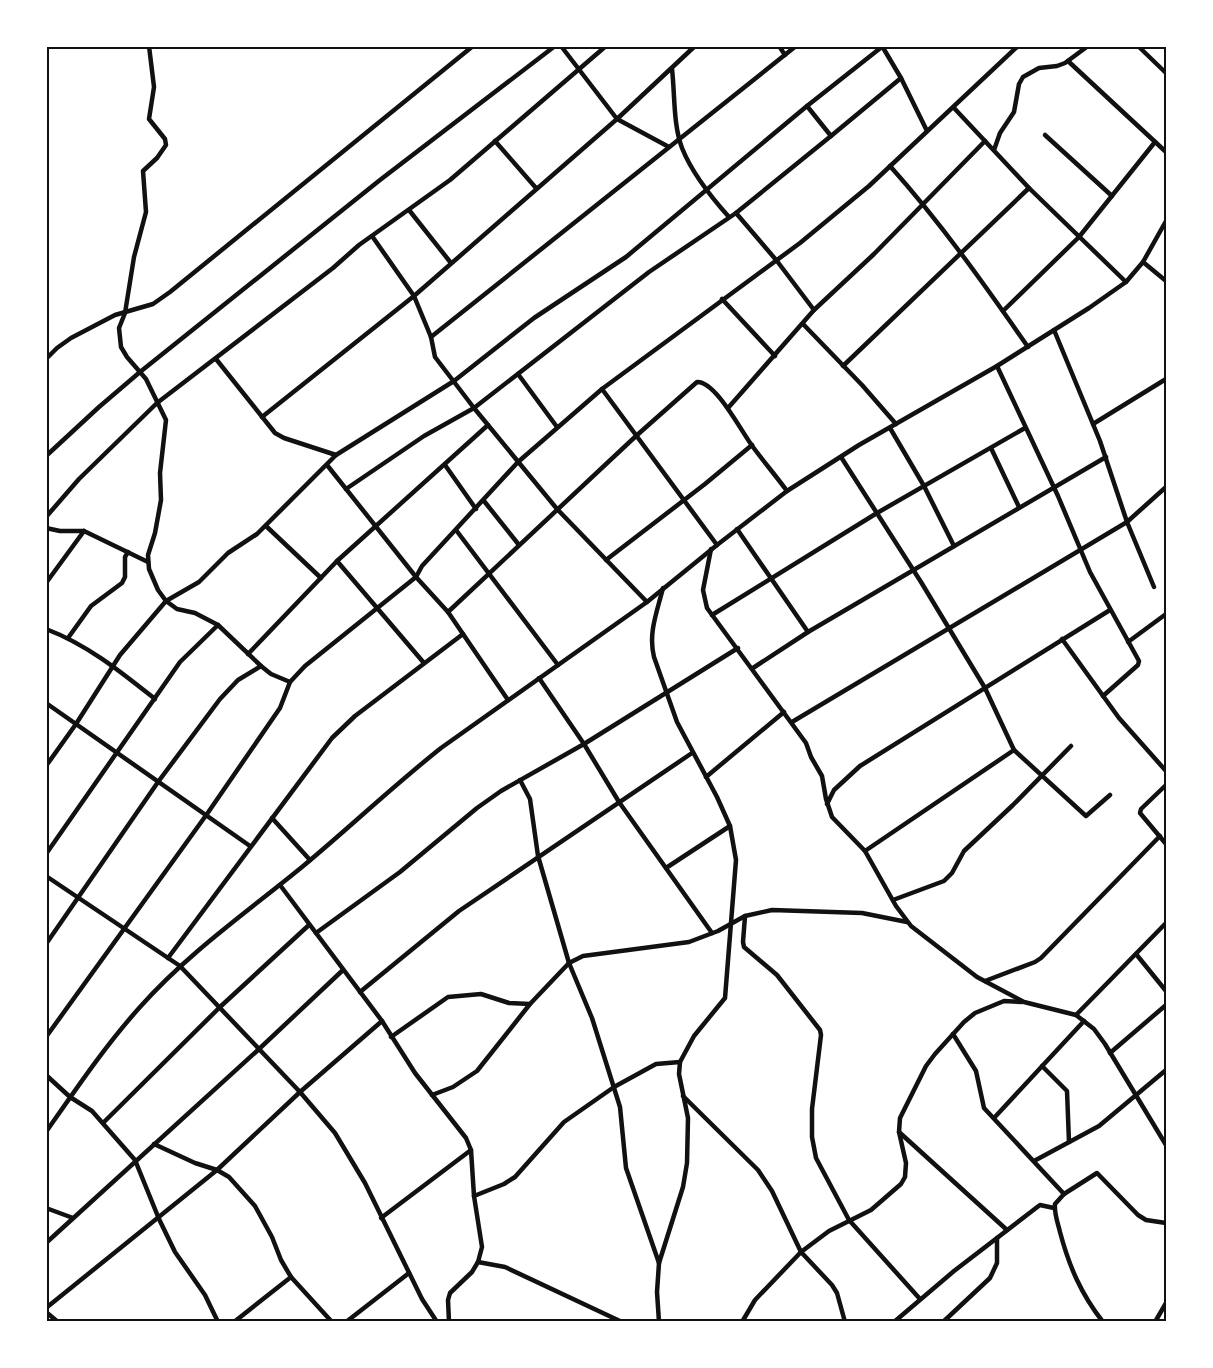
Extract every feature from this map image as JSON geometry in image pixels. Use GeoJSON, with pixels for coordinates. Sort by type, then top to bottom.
{"type":"FeatureCollection","features":[{"type":"Feature","properties":{"kind":"street"},"geometry":{"type":"LineString","coordinates":[[149,46],[153,87],[149,119],[165,139],[166,145],[157,158],[143,171],[146,212],[134,257],[125,313],[119,327],[121,347],[147,379],[166,420],[160,473],[161,500],[148,555],[149,569],[166,601],[177,609],[195,613],[218,625],[271,674],[290,682]]}},
{"type":"Feature","properties":{"kind":"street"},"geometry":{"type":"LineString","coordinates":[[46,359],[71,338],[115,315],[153,304],[170,292],[473,46]]}},
{"type":"Feature","properties":{"kind":"street"},"geometry":{"type":"LineString","coordinates":[[46,456],[140,372],[380,180],[555,46]]}},
{"type":"Feature","properties":{"kind":"street"},"geometry":{"type":"LineString","coordinates":[[561,46],[617,119],[669,147]]}},
{"type":"Feature","properties":{"kind":"street"},"geometry":{"type":"LineString","coordinates":[[46,518],[79,479],[157,403],[372,236],[450,180],[606,46]]}},
{"type":"Feature","properties":{"kind":"street"},"geometry":{"type":"LineString","coordinates":[[262,417],[414,296],[617,119],[695,46]]}},
{"type":"Feature","properties":{"kind":"street"},"geometry":{"type":"LineString","coordinates":[[779,46],[785,55]]}},
{"type":"Feature","properties":{"kind":"street"},"geometry":{"type":"LineString","coordinates":[[431,336],[796,46]]}},
{"type":"Feature","properties":{"kind":"street"},"geometry":{"type":"LineString","coordinates":[[46,1037],[207,814],[280,708],[290,682],[305,666],[416,577],[422,566],[518,462],[557,427],[602,389],[777,261],[869,186],[1018,46]]}},
{"type":"Feature","properties":{"kind":"street"},"geometry":{"type":"LineString","coordinates":[[994,150],[1000,134],[1014,112],[1019,84],[1023,77],[1040,68],[1057,66],[1068,61],[1088,46]]}},
{"type":"Feature","properties":{"kind":"street"},"geometry":{"type":"LineString","coordinates":[[1138,46],[1167,73]]}},
{"type":"Feature","properties":{"kind":"street"},"geometry":{"type":"LineString","coordinates":[[46,766],[120,655],[166,601],[199,582],[228,553],[266,526],[336,455],[454,381],[534,318],[626,257],[807,106],[882,47],[902,78],[927,131]]}},
{"type":"Feature","properties":{"kind":"street"},"geometry":{"type":"LineString","coordinates":[[1068,61],[1167,152]]}},
{"type":"Feature","properties":{"kind":"street"},"geometry":{"type":"LineString","coordinates":[[672,69],[680,138],[687,158],[707,190],[729,218]]}},
{"type":"Feature","properties":{"kind":"street"},"geometry":{"type":"LineString","coordinates":[[346,489],[424,436],[474,408],[649,272],[736,213],[902,78]]}},
{"type":"Feature","properties":{"kind":"street"},"geometry":{"type":"LineString","coordinates":[[807,106],[831,136]]}},
{"type":"Feature","properties":{"kind":"street"},"geometry":{"type":"LineString","coordinates":[[954,108],[1029,188],[1125,282]]}},
{"type":"Feature","properties":{"kind":"street"},"geometry":{"type":"LineString","coordinates":[[1045,135],[1112,196]]}},
{"type":"Feature","properties":{"kind":"street"},"geometry":{"type":"LineString","coordinates":[[495,141],[536,188]]}},
{"type":"Feature","properties":{"kind":"street"},"geometry":{"type":"LineString","coordinates":[[728,408],[814,310],[924,204],[985,141]]}},
{"type":"Feature","properties":{"kind":"street"},"geometry":{"type":"LineString","coordinates":[[1003,311],[1079,237],[1155,142]]}},
{"type":"Feature","properties":{"kind":"street"},"geometry":{"type":"LineString","coordinates":[[890,166],[962,252],[1028,347]]}},
{"type":"Feature","properties":{"kind":"street"},"geometry":{"type":"LineString","coordinates":[[843,366],[1029,188]]}},
{"type":"Feature","properties":{"kind":"street"},"geometry":{"type":"LineString","coordinates":[[409,210],[451,263]]}},
{"type":"Feature","properties":{"kind":"street"},"geometry":{"type":"LineString","coordinates":[[736,213],[777,261],[814,310]]}},
{"type":"Feature","properties":{"kind":"street"},"geometry":{"type":"LineString","coordinates":[[46,1132],[100,1056],[140,1007],[180,966],[310,860],[412,770],[647,602],[711,549],[788,491],[896,424],[1028,347],[1125,282],[1143,262],[1167,220]]}},
{"type":"Feature","properties":{"kind":"street"},"geometry":{"type":"LineString","coordinates":[[372,236],[414,296],[431,336],[435,357],[557,509],[647,602]]}},
{"type":"Feature","properties":{"kind":"street"},"geometry":{"type":"LineString","coordinates":[[1143,262],[1167,281]]}},
{"type":"Feature","properties":{"kind":"street"},"geometry":{"type":"LineString","coordinates":[[722,299],[775,356]]}},
{"type":"Feature","properties":{"kind":"street"},"geometry":{"type":"LineString","coordinates":[[802,324],[862,385],[896,424]]}},
{"type":"Feature","properties":{"kind":"street"},"geometry":{"type":"LineString","coordinates":[[1054,330],[1106,457],[1127,522],[1154,587]]}},
{"type":"Feature","properties":{"kind":"street"},"geometry":{"type":"LineString","coordinates":[[216,359],[275,433],[336,455]]}},
{"type":"Feature","properties":{"kind":"street"},"geometry":{"type":"LineString","coordinates":[[997,366],[1090,573],[1139,661],[1138,665],[1103,696]]}},
{"type":"Feature","properties":{"kind":"street"},"geometry":{"type":"LineString","coordinates":[[518,374],[557,427]]}},
{"type":"Feature","properties":{"kind":"street"},"geometry":{"type":"LineString","coordinates":[[1093,424],[1167,379]]}},
{"type":"Feature","properties":{"kind":"street"},"geometry":{"type":"LineString","coordinates":[[448,612],[697,382],[706,385],[728,408],[752,445],[788,491]]}},
{"type":"Feature","properties":{"kind":"street"},"geometry":{"type":"LineString","coordinates":[[602,389],[717,545]]}},
{"type":"Feature","properties":{"kind":"street"},"geometry":{"type":"LineString","coordinates":[[248,654],[337,561],[488,424]]}},
{"type":"Feature","properties":{"kind":"street"},"geometry":{"type":"LineString","coordinates":[[890,428],[924,486],[954,546]]}},
{"type":"Feature","properties":{"kind":"street"},"geometry":{"type":"LineString","coordinates":[[712,615],[877,513],[1025,428]]}},
{"type":"Feature","properties":{"kind":"street"},"geometry":{"type":"LineString","coordinates":[[606,560],[752,445]]}},
{"type":"Feature","properties":{"kind":"street"},"geometry":{"type":"LineString","coordinates":[[991,447],[1019,507]]}},
{"type":"Feature","properties":{"kind":"street"},"geometry":{"type":"LineString","coordinates":[[841,457],[985,688],[1014,750],[1086,816],[1110,795]]}},
{"type":"Feature","properties":{"kind":"street"},"geometry":{"type":"LineString","coordinates":[[753,668],[808,632],[1106,457]]}},
{"type":"Feature","properties":{"kind":"street"},"geometry":{"type":"LineString","coordinates":[[327,465],[416,577],[448,612],[508,700]]}},
{"type":"Feature","properties":{"kind":"street"},"geometry":{"type":"LineString","coordinates":[[445,465],[476,509]]}},
{"type":"Feature","properties":{"kind":"street"},"geometry":{"type":"LineString","coordinates":[[792,722],[1127,522],[1167,487]]}},
{"type":"Feature","properties":{"kind":"street"},"geometry":{"type":"LineString","coordinates":[[484,501],[519,545]]}},
{"type":"Feature","properties":{"kind":"street"},"geometry":{"type":"LineString","coordinates":[[266,526],[321,578]]}},
{"type":"Feature","properties":{"kind":"street"},"geometry":{"type":"LineString","coordinates":[[46,528],[60,531],[84,531],[148,562]]}},
{"type":"Feature","properties":{"kind":"street"},"geometry":{"type":"LineString","coordinates":[[737,529],[808,632]]}},
{"type":"Feature","properties":{"kind":"street"},"geometry":{"type":"LineString","coordinates":[[456,530],[558,665]]}},
{"type":"Feature","properties":{"kind":"street"},"geometry":{"type":"LineString","coordinates":[[46,583],[84,531]]}},
{"type":"Feature","properties":{"kind":"street"},"geometry":{"type":"LineString","coordinates":[[711,549],[703,590],[704,599],[712,615],[806,743],[822,776],[827,804],[835,822],[865,851],[907,922],[984,981],[1024,1002]]}},
{"type":"Feature","properties":{"kind":"street"},"geometry":{"type":"LineString","coordinates":[[68,638],[91,606],[122,583],[125,577],[124,563],[128,552]]}},
{"type":"Feature","properties":{"kind":"street"},"geometry":{"type":"LineString","coordinates":[[337,561],[424,663]]}},
{"type":"Feature","properties":{"kind":"street"},"geometry":{"type":"LineString","coordinates":[[659,1322],[657,1292],[659,1263],[683,1187],[686,1170],[688,1128],[679,1074],[680,1062],[694,1036],[721,1005],[724,998],[736,860],[729,826],[677,722],[651,646],[652,628],[663,588]]}},
{"type":"Feature","properties":{"kind":"street"},"geometry":{"type":"LineString","coordinates":[[827,804],[834,790],[860,766],[1110,610]]}},
{"type":"Feature","properties":{"kind":"street"},"geometry":{"type":"LineString","coordinates":[[1128,642],[1167,614]]}},
{"type":"Feature","properties":{"kind":"street"},"geometry":{"type":"LineString","coordinates":[[46,854],[180,662],[218,625]]}},
{"type":"Feature","properties":{"kind":"street"},"geometry":{"type":"LineString","coordinates":[[46,629],[68,638],[114,666],[155,699]]}},
{"type":"Feature","properties":{"kind":"street"},"geometry":{"type":"LineString","coordinates":[[168,958],[250,846],[342,727],[463,634]]}},
{"type":"Feature","properties":{"kind":"street"},"geometry":{"type":"LineString","coordinates":[[1062,639],[1124,724],[1167,771]]}},
{"type":"Feature","properties":{"kind":"street"},"geometry":{"type":"LineString","coordinates":[[316,933],[400,872],[477,808],[738,648]]}},
{"type":"Feature","properties":{"kind":"street"},"geometry":{"type":"LineString","coordinates":[[46,944],[158,782],[228,688],[261,666]]}},
{"type":"Feature","properties":{"kind":"street"},"geometry":{"type":"LineString","coordinates":[[539,678],[584,744],[619,802],[712,933]]}},
{"type":"Feature","properties":{"kind":"street"},"geometry":{"type":"LineString","coordinates":[[46,703],[250,846]]}},
{"type":"Feature","properties":{"kind":"street"},"geometry":{"type":"LineString","coordinates":[[706,777],[784,712]]}},
{"type":"Feature","properties":{"kind":"street"},"geometry":{"type":"LineString","coordinates":[[893,900],[948,878],[964,851],[1071,746]]}},
{"type":"Feature","properties":{"kind":"street"},"geometry":{"type":"LineString","coordinates":[[865,851],[1014,750]]}},
{"type":"Feature","properties":{"kind":"street"},"geometry":{"type":"LineString","coordinates":[[360,992],[459,910],[692,753]]}},
{"type":"Feature","properties":{"kind":"street"},"geometry":{"type":"LineString","coordinates":[[520,780],[530,800],[538,856],[570,963],[592,1018],[614,1087],[622,1117],[626,1168],[659,1263]]}},
{"type":"Feature","properties":{"kind":"street"},"geometry":{"type":"LineString","coordinates":[[1167,785],[1141,809],[1140,813],[1167,844]]}},
{"type":"Feature","properties":{"kind":"street"},"geometry":{"type":"LineString","coordinates":[[272,818],[310,860]]}},
{"type":"Feature","properties":{"kind":"street"},"geometry":{"type":"LineString","coordinates":[[666,868],[729,826]]}},
{"type":"Feature","properties":{"kind":"street"},"geometry":{"type":"LineString","coordinates":[[984,981],[1041,958],[1160,836]]}},
{"type":"Feature","properties":{"kind":"street"},"geometry":{"type":"LineString","coordinates":[[46,876],[180,966],[300,1092],[335,1133],[365,1184],[409,1273],[437,1322]]}},
{"type":"Feature","properties":{"kind":"street"},"geometry":{"type":"LineString","coordinates":[[280,885],[382,1021],[410,1066],[466,1138],[471,1150],[474,1196],[482,1247],[478,1262],[472,1272],[450,1293],[449,1322]]}},
{"type":"Feature","properties":{"kind":"street"},"geometry":{"type":"LineString","coordinates":[[432,1095],[453,1087],[477,1071],[530,1004],[570,963],[591,954],[689,942],[745,916],[772,910],[862,913],[907,922]]}},
{"type":"Feature","properties":{"kind":"street"},"geometry":{"type":"LineString","coordinates":[[745,916],[742,942],[744,947],[777,975],[820,1030],[812,1109],[813,1150],[816,1158],[849,1220],[920,1299]]}},
{"type":"Feature","properties":{"kind":"street"},"geometry":{"type":"LineString","coordinates":[[1076,1016],[1167,923]]}},
{"type":"Feature","properties":{"kind":"street"},"geometry":{"type":"LineString","coordinates":[[103,1123],[220,1007],[309,925]]}},
{"type":"Feature","properties":{"kind":"street"},"geometry":{"type":"LineString","coordinates":[[1136,954],[1167,991]]}},
{"type":"Feature","properties":{"kind":"street"},"geometry":{"type":"LineString","coordinates":[[46,1243],[343,970]]}},
{"type":"Feature","properties":{"kind":"street"},"geometry":{"type":"LineString","coordinates":[[392,1037],[448,997],[482,994],[509,1003],[530,1004]]}},
{"type":"Feature","properties":{"kind":"street"},"geometry":{"type":"LineString","coordinates":[[742,1322],[756,1300],[801,1252],[829,1231],[871,1210],[901,1184],[905,1177],[906,1163],[899,1132],[900,1118],[926,1066],[953,1034],[975,1013],[997,1003],[1024,1002],[1076,1016],[1084,1021],[1100,1035],[1135,1096],[1164,1136],[1167,1145]]}},
{"type":"Feature","properties":{"kind":"street"},"geometry":{"type":"LineString","coordinates":[[1110,1053],[1167,1005]]}},
{"type":"Feature","properties":{"kind":"street"},"geometry":{"type":"LineString","coordinates":[[58,1322],[46,1310],[218,1170],[300,1092],[382,1021]]}},
{"type":"Feature","properties":{"kind":"street"},"geometry":{"type":"LineString","coordinates":[[994,1118],[1084,1021]]}},
{"type":"Feature","properties":{"kind":"street"},"geometry":{"type":"LineString","coordinates":[[953,1034],[976,1071],[982,1104],[1064,1194]]}},
{"type":"Feature","properties":{"kind":"street"},"geometry":{"type":"LineString","coordinates":[[474,1196],[515,1177],[564,1122],[614,1087],[656,1064],[680,1062]]}},
{"type":"Feature","properties":{"kind":"street"},"geometry":{"type":"LineString","coordinates":[[1042,1066],[1066,1091],[1069,1142]]}},
{"type":"Feature","properties":{"kind":"street"},"geometry":{"type":"LineString","coordinates":[[1034,1161],[1099,1126],[1167,1070]]}},
{"type":"Feature","properties":{"kind":"street"},"geometry":{"type":"LineString","coordinates":[[46,1075],[70,1097],[92,1111],[135,1160],[175,1252],[205,1295],[218,1322]]}},
{"type":"Feature","properties":{"kind":"street"},"geometry":{"type":"LineString","coordinates":[[683,1096],[758,1170],[772,1191],[801,1252],[832,1285],[845,1322]]}},
{"type":"Feature","properties":{"kind":"street"},"geometry":{"type":"LineString","coordinates":[[899,1132],[1007,1230]]}},
{"type":"Feature","properties":{"kind":"street"},"geometry":{"type":"LineString","coordinates":[[154,1144],[195,1163],[218,1170],[248,1195],[291,1277],[332,1322]]}},
{"type":"Feature","properties":{"kind":"street"},"geometry":{"type":"LineString","coordinates":[[381,1218],[471,1150]]}},
{"type":"Feature","properties":{"kind":"street"},"geometry":{"type":"LineString","coordinates":[[1103,1322],[1079,1287],[1065,1252],[1055,1204],[1064,1194],[1097,1173],[1138,1215],[1146,1220],[1167,1223]]}},
{"type":"Feature","properties":{"kind":"street"},"geometry":{"type":"LineString","coordinates":[[894,1322],[1038,1206],[1054,1208]]}},
{"type":"Feature","properties":{"kind":"street"},"geometry":{"type":"LineString","coordinates":[[46,1208],[73,1218]]}},
{"type":"Feature","properties":{"kind":"street"},"geometry":{"type":"LineString","coordinates":[[943,1322],[990,1278],[997,1263],[997,1238]]}},
{"type":"Feature","properties":{"kind":"street"},"geometry":{"type":"LineString","coordinates":[[478,1262],[505,1267],[622,1322]]}},
{"type":"Feature","properties":{"kind":"street"},"geometry":{"type":"LineString","coordinates":[[346,1322],[409,1273]]}},
{"type":"Feature","properties":{"kind":"street"},"geometry":{"type":"LineString","coordinates":[[234,1322],[291,1277]]}},
{"type":"Feature","properties":{"kind":"street"},"geometry":{"type":"LineString","coordinates":[[1155,1322],[1167,1303]]}}]}
